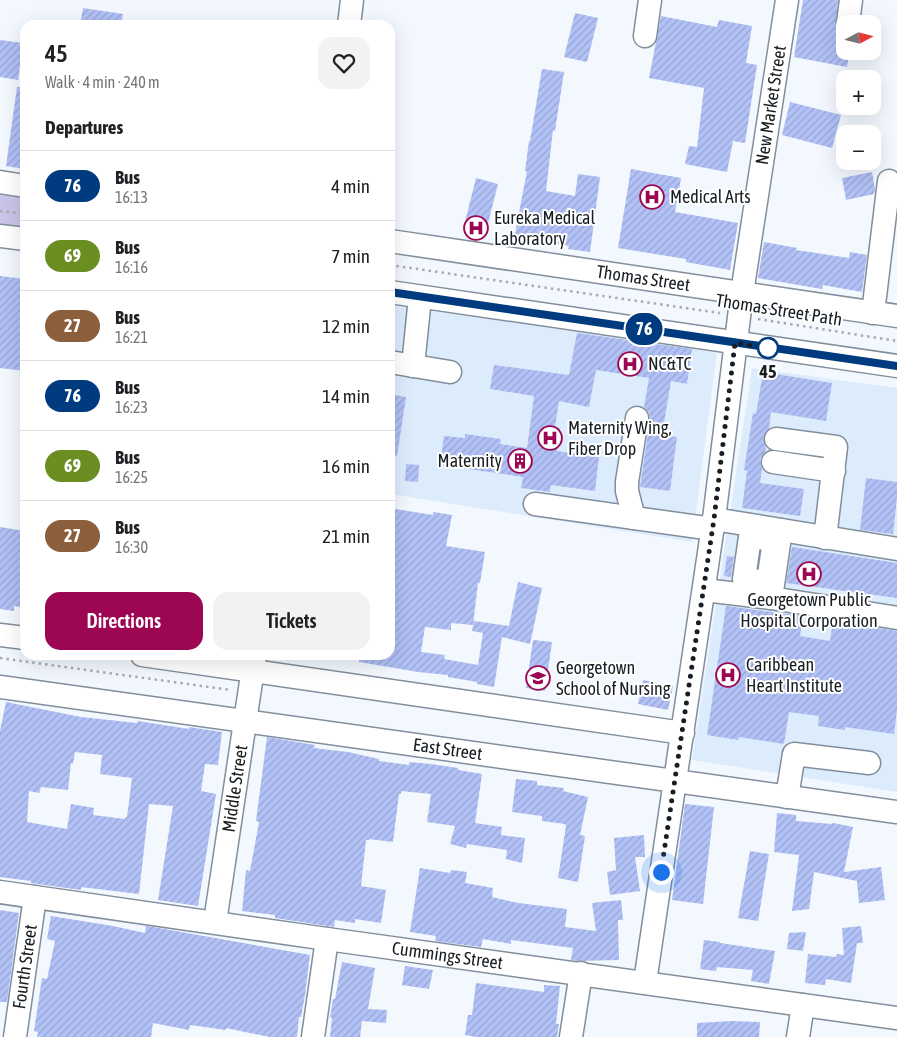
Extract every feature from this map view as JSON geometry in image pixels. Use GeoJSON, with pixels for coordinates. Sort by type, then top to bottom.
{"type":"FeatureCollection","features":[{"type":"Feature","properties":{"kind":"street"},"geometry":{"type":"LineString","coordinates":[[349,20],[352,0]]}},
{"type":"Feature","properties":{"kind":"street"},"geometry":{"type":"LineString","coordinates":[[645,36],[650,0]]}},
{"type":"Feature","properties":{"kind":"street","name":"New Market Street"},"geometry":{"type":"LineString","coordinates":[[644,982],[713,529],[742,293],[788,0]]}},
{"type":"Feature","properties":{"kind":"street"},"geometry":{"type":"LineString","coordinates":[[849,15],[851,0]]}},
{"type":"Feature","properties":{"kind":"street"},"geometry":{"type":"LineString","coordinates":[[873,313],[889,181]]}},
{"type":"Feature","properties":{"kind":"street"},"geometry":{"type":"LineString","coordinates":[[0,182],[20,185]]}},
{"type":"Feature","properties":{"kind":"street"},"geometry":{"type":"LineString","coordinates":[[0,236],[20,238]]}},
{"type":"Feature","properties":{"kind":"street","name":"Thomas Street"},"geometry":{"type":"LineString","coordinates":[[395,241],[897,316]]}},
{"type":"Feature","properties":{"kind":"street"},"geometry":{"type":"LineString","coordinates":[[395,293],[897,366]]}},
{"type":"Feature","properties":{"kind":"street"},"geometry":{"type":"LineString","coordinates":[[413,366],[420,297]]}},
{"type":"Feature","properties":{"kind":"street"},"geometry":{"type":"LineString","coordinates":[[395,363],[450,372]]}},
{"type":"Feature","properties":{"kind":"street"},"geometry":{"type":"LineString","coordinates":[[634,518],[627,491],[627,482],[637,418]]}},
{"type":"Feature","properties":{"kind":"street"},"geometry":{"type":"LineString","coordinates":[[776,439],[836,447],[825,538]]}},
{"type":"Feature","properties":{"kind":"street"},"geometry":{"type":"LineString","coordinates":[[774,462],[834,471]]}},
{"type":"Feature","properties":{"kind":"street"},"geometry":{"type":"LineString","coordinates":[[535,504],[713,529],[781,530],[897,549]]}},
{"type":"Feature","properties":{"kind":"street"},"geometry":{"type":"LineString","coordinates":[[713,529],[749,544]]}},
{"type":"Feature","properties":{"kind":"street"},"geometry":{"type":"LineString","coordinates":[[771,598],[781,530]]}},
{"type":"Feature","properties":{"kind":"street"},"geometry":{"type":"LineString","coordinates":[[704,590],[771,598],[897,618]]}},
{"type":"Feature","properties":{"kind":"street"},"geometry":{"type":"LineString","coordinates":[[0,635],[20,637]]}},
{"type":"Feature","properties":{"kind":"street"},"geometry":{"type":"LineString","coordinates":[[173,660],[252,673],[683,733]]}},
{"type":"Feature","properties":{"kind":"street","name":"Middle Street"},"geometry":{"type":"LineString","coordinates":[[215,922],[252,673]]}},
{"type":"Feature","properties":{"kind":"street","name":"East Street"},"geometry":{"type":"LineString","coordinates":[[0,687],[897,812]]}},
{"type":"Feature","properties":{"kind":"street"},"geometry":{"type":"LineString","coordinates":[[787,797],[794,754],[869,763]]}},
{"type":"Feature","properties":{"kind":"street","name":"Cummings Street"},"geometry":{"type":"LineString","coordinates":[[0,892],[897,1018]]}},
{"type":"Feature","properties":{"kind":"street","name":"Fourth Street"},"geometry":{"type":"LineString","coordinates":[[15,1037],[35,897]]}},
{"type":"Feature","properties":{"kind":"street"},"geometry":{"type":"LineString","coordinates":[[313,1037],[327,939]]}},
{"type":"Feature","properties":{"kind":"street"},"geometry":{"type":"LineString","coordinates":[[571,1037],[581,973]]}},
{"type":"Feature","properties":{"kind":"street"},"geometry":{"type":"LineString","coordinates":[[798,1037],[803,1004]]}},
{"type":"Feature","properties":{"kind":"path"},"geometry":{"type":"LineString","coordinates":[[0,211],[20,213]]}},
{"type":"Feature","properties":{"kind":"path","name":"Thomas Street Path"},"geometry":{"type":"LineString","coordinates":[[395,266],[897,341]]}},
{"type":"Feature","properties":{"kind":"path"},"geometry":{"type":"LineString","coordinates":[[0,658],[20,659]]}},
{"type":"Feature","properties":{"kind":"path"},"geometry":{"type":"LineString","coordinates":[[34,660],[252,673]]}},
{"type":"Feature","properties":{"kind":"shaded area"},"geometry":{"type":"Polygon","coordinates":[[[0,195],[20,197],[20,232],[0,230],[0,195]]]}},
{"type":"Feature","properties":{"kind":"shaded area"},"geometry":{"type":"Polygon","coordinates":[[[395,305],[717,353],[692,542],[395,495],[395,305]]]}},
{"type":"Feature","properties":{"kind":"shaded area","name":"Georgetown Public Hospital Corporation"},"geometry":{"type":"Polygon","coordinates":[[[752,368],[897,388],[897,792],[692,760],[752,368]]]}},
{"type":"Feature","properties":{"kind":"building"},"geometry":{"type":"Polygon","coordinates":[[[803,0],[838,0],[836,60],[848,60],[847,67],[794,57],[803,0]]]}},
{"type":"Feature","properties":{"kind":"building"},"geometry":{"type":"Polygon","coordinates":[[[83,8],[123,14],[122,20],[81,20],[83,8]]]}},
{"type":"Feature","properties":{"kind":"building"},"geometry":{"type":"Polygon","coordinates":[[[575,13],[598,18],[587,62],[564,57],[575,13]]]}},
{"type":"Feature","properties":{"kind":"building"},"geometry":{"type":"Polygon","coordinates":[[[661,16],[717,27],[719,20],[752,26],[746,63],[757,65],[745,143],[733,141],[727,172],[685,164],[689,146],[697,147],[704,88],[649,78],[661,16]]]}},
{"type":"Feature","properties":{"kind":"building"},"geometry":{"type":"Polygon","coordinates":[[[0,40],[20,43],[18,80],[0,77],[0,40]]]}},
{"type":"Feature","properties":{"kind":"building"},"geometry":{"type":"Polygon","coordinates":[[[542,69],[564,72],[555,131],[553,130],[546,191],[575,196],[578,174],[600,177],[590,252],[568,249],[569,246],[535,240],[534,243],[514,239],[527,171],[525,171],[529,141],[542,69]]]}},
{"type":"Feature","properties":{"kind":"building"},"geometry":{"type":"Polygon","coordinates":[[[17,87],[20,87],[20,168],[6,166],[17,87]]]}},
{"type":"Feature","properties":{"kind":"building"},"geometry":{"type":"Polygon","coordinates":[[[790,102],[841,115],[838,125],[836,125],[832,148],[782,135],[790,102]]]}},
{"type":"Feature","properties":{"kind":"building","name":"Medical Arts"},"geometry":{"type":"Polygon","coordinates":[[[631,169],[681,178],[675,212],[738,223],[730,270],[686,262],[686,259],[618,248],[631,169]]]}},
{"type":"Feature","properties":{"kind":"building"},"geometry":{"type":"Polygon","coordinates":[[[872,172],[874,194],[846,200],[842,178],[872,172]]]}},
{"type":"Feature","properties":{"kind":"building"},"geometry":{"type":"Polygon","coordinates":[[[476,178],[498,184],[485,235],[463,230],[476,178]]]}},
{"type":"Feature","properties":{"kind":"building"},"geometry":{"type":"Polygon","coordinates":[[[764,242],[797,248],[796,250],[849,258],[850,252],[867,255],[862,292],[823,285],[822,289],[758,278],[764,242]]]}},
{"type":"Feature","properties":{"kind":"building"},"geometry":{"type":"Polygon","coordinates":[[[0,276],[20,278],[20,370],[0,368],[0,276]]]}},
{"type":"Feature","properties":{"kind":"building"},"geometry":{"type":"Polygon","coordinates":[[[577,333],[692,349],[687,384],[671,381],[662,435],[677,437],[670,491],[640,487],[650,420],[649,413],[644,407],[649,378],[596,370],[589,407],[559,401],[555,427],[560,428],[557,451],[599,457],[595,491],[551,485],[550,492],[521,488],[523,477],[440,465],[444,436],[465,438],[465,434],[501,439],[500,444],[527,448],[534,396],[490,389],[494,365],[569,375],[577,333]]]}},
{"type":"Feature","properties":{"kind":"building"},"geometry":{"type":"Polygon","coordinates":[[[763,372],[832,383],[826,421],[771,412],[769,429],[763,437],[766,447],[760,460],[762,469],[760,483],[804,489],[800,516],[742,508],[747,471],[744,470],[753,413],[756,414],[763,372]]]}},
{"type":"Feature","properties":{"kind":"building"},"geometry":{"type":"Polygon","coordinates":[[[395,395],[406,397],[397,456],[395,456],[395,395]]]}},
{"type":"Feature","properties":{"kind":"building"},"geometry":{"type":"Polygon","coordinates":[[[406,464],[419,465],[418,482],[405,481],[406,464]]]}},
{"type":"Feature","properties":{"kind":"building"},"geometry":{"type":"Polygon","coordinates":[[[866,478],[897,482],[893,534],[860,530],[866,478]]]}},
{"type":"Feature","properties":{"kind":"building"},"geometry":{"type":"Polygon","coordinates":[[[395,509],[433,515],[433,512],[452,515],[446,546],[485,552],[480,583],[478,583],[473,625],[451,623],[451,630],[425,627],[421,652],[445,655],[444,659],[478,665],[483,633],[472,631],[474,621],[509,626],[518,582],[542,588],[530,644],[502,637],[494,687],[448,677],[448,675],[359,662],[359,660],[395,660],[395,509]]]}},
{"type":"Feature","properties":{"kind":"building"},"geometry":{"type":"Polygon","coordinates":[[[0,527],[20,530],[20,607],[14,606],[14,611],[0,609],[0,527]]]}},
{"type":"Feature","properties":{"kind":"building"},"geometry":{"type":"Polygon","coordinates":[[[792,547],[897,563],[897,598],[786,583],[792,547]]]}},
{"type":"Feature","properties":{"kind":"building"},"geometry":{"type":"Polygon","coordinates":[[[727,556],[734,557],[731,577],[724,576],[727,556]]]}},
{"type":"Feature","properties":{"kind":"building"},"geometry":{"type":"Polygon","coordinates":[[[726,606],[803,616],[800,636],[830,641],[833,621],[897,631],[897,710],[894,734],[845,727],[845,730],[818,726],[819,716],[789,712],[784,744],[739,737],[738,740],[707,735],[726,606]]]}},
{"type":"Feature","properties":{"kind":"building"},"geometry":{"type":"Polygon","coordinates":[[[533,640],[552,642],[545,691],[526,688],[533,640]]]}},
{"type":"Feature","properties":{"kind":"building"},"geometry":{"type":"Polygon","coordinates":[[[643,680],[673,686],[668,710],[638,704],[643,680]]]}},
{"type":"Feature","properties":{"kind":"building"},"geometry":{"type":"Polygon","coordinates":[[[6,702],[81,717],[137,723],[138,721],[222,732],[218,765],[205,764],[201,791],[216,794],[198,906],[158,900],[173,806],[149,804],[139,894],[81,887],[81,890],[0,877],[0,731],[6,702]],[[75,752],[73,764],[71,763],[68,790],[41,787],[39,793],[29,791],[27,822],[67,829],[71,804],[94,808],[93,815],[125,819],[127,817],[132,778],[100,774],[102,755],[75,752]]]}},
{"type":"Feature","properties":{"kind":"building"},"geometry":{"type":"Polygon","coordinates":[[[267,737],[315,745],[314,748],[348,752],[379,759],[379,761],[409,765],[409,762],[431,764],[482,774],[475,823],[502,827],[501,835],[525,838],[522,863],[506,859],[507,850],[467,844],[466,848],[450,844],[455,826],[427,822],[431,794],[401,791],[401,794],[399,794],[393,842],[366,840],[361,886],[386,890],[381,923],[355,919],[355,923],[335,920],[334,927],[275,918],[275,915],[242,911],[246,870],[250,871],[259,822],[256,821],[267,737]]]}},
{"type":"Feature","properties":{"kind":"building"},"geometry":{"type":"Polygon","coordinates":[[[516,779],[537,781],[537,785],[564,788],[563,791],[588,797],[580,835],[585,836],[578,882],[558,878],[565,824],[542,821],[542,816],[512,812],[516,779]]]}},
{"type":"Feature","properties":{"kind":"building"},"geometry":{"type":"Polygon","coordinates":[[[685,804],[714,807],[703,904],[672,900],[685,804]]]}},
{"type":"Feature","properties":{"kind":"building"},"geometry":{"type":"Polygon","coordinates":[[[777,813],[796,815],[796,821],[833,823],[853,827],[844,872],[881,867],[885,900],[859,903],[857,881],[814,872],[809,909],[792,911],[799,855],[774,852],[777,813]]]}},
{"type":"Feature","properties":{"kind":"building"},"geometry":{"type":"Polygon","coordinates":[[[644,835],[645,857],[635,857],[640,891],[610,895],[607,872],[616,870],[614,838],[644,835]]]}},
{"type":"Feature","properties":{"kind":"building"},"geometry":{"type":"Polygon","coordinates":[[[750,851],[769,854],[758,921],[738,918],[750,851]]]}},
{"type":"Feature","properties":{"kind":"building"},"geometry":{"type":"Polygon","coordinates":[[[420,868],[450,873],[451,870],[467,872],[465,883],[493,888],[492,897],[518,903],[567,909],[565,927],[596,931],[592,903],[621,900],[623,920],[618,920],[619,960],[578,961],[571,960],[573,948],[511,940],[511,944],[483,939],[481,947],[435,941],[436,936],[410,932],[420,868]]]}},
{"type":"Feature","properties":{"kind":"building"},"geometry":{"type":"Polygon","coordinates":[[[0,910],[19,913],[7,1002],[0,1002],[0,910]]]}},
{"type":"Feature","properties":{"kind":"building"},"geometry":{"type":"Polygon","coordinates":[[[51,916],[145,933],[146,926],[153,927],[310,955],[297,1037],[270,1037],[226,1028],[226,1030],[190,1025],[189,1030],[153,1023],[151,1037],[37,1037],[38,1032],[34,1031],[42,978],[47,979],[55,941],[47,939],[51,916]]]}},
{"type":"Feature","properties":{"kind":"building"},"geometry":{"type":"Polygon","coordinates":[[[861,926],[863,943],[857,943],[851,983],[826,979],[825,985],[805,983],[808,954],[836,957],[837,954],[844,955],[842,928],[861,926]]]}},
{"type":"Feature","properties":{"kind":"building"},"geometry":{"type":"Polygon","coordinates":[[[806,932],[803,951],[787,949],[789,933],[806,932]]]}},
{"type":"Feature","properties":{"kind":"building"},"geometry":{"type":"Polygon","coordinates":[[[704,940],[775,951],[769,984],[751,981],[753,970],[717,967],[716,971],[700,969],[704,940]]]}},
{"type":"Feature","properties":{"kind":"building"},"geometry":{"type":"Polygon","coordinates":[[[342,962],[375,968],[368,1009],[387,1010],[386,1023],[362,1021],[360,1037],[330,1037],[332,1018],[330,1017],[342,962]]]}},
{"type":"Feature","properties":{"kind":"building"},"geometry":{"type":"Polygon","coordinates":[[[405,966],[433,970],[429,989],[402,985],[405,966]]]}},
{"type":"Feature","properties":{"kind":"building"},"geometry":{"type":"Polygon","coordinates":[[[476,983],[544,992],[544,985],[560,986],[556,1024],[559,1024],[557,1037],[476,1037],[465,1035],[468,1015],[472,1015],[476,983]]]}},
{"type":"Feature","properties":{"kind":"building"},"geometry":{"type":"Polygon","coordinates":[[[760,1022],[759,1037],[697,1037],[697,1023],[760,1022]]]}},
{"type":"Feature","properties":{"kind":"bus line","name":"76"},"geometry":{"type":"LineString","coordinates":[[395,293],[897,366]]}},
{"type":"Feature","properties":{"kind":"place","name":"Medical Arts"},"geometry":{"type":"Point","coordinates":[652,197]}},
{"type":"Feature","properties":{"kind":"place","name":"Eureka Medical Laboratory"},"geometry":{"type":"Point","coordinates":[476,228]}},
{"type":"Feature","properties":{"kind":"place","name":"45"},"geometry":{"type":"Point","coordinates":[768,348]}},
{"type":"Feature","properties":{"kind":"place","name":"NC&TC"},"geometry":{"type":"Point","coordinates":[630,364]}},
{"type":"Feature","properties":{"kind":"place","name":"Maternity Wing, Fiber Drop"},"geometry":{"type":"Point","coordinates":[550,438]}},
{"type":"Feature","properties":{"kind":"place","name":"Maternity"},"geometry":{"type":"Point","coordinates":[520,461]}},
{"type":"Feature","properties":{"kind":"place","name":"Georgetown Public Hospital Corporation"},"geometry":{"type":"Point","coordinates":[809,574]}},
{"type":"Feature","properties":{"kind":"place","name":"Caribbean Heart Institute"},"geometry":{"type":"Point","coordinates":[728,675]}},
{"type":"Feature","properties":{"kind":"place","name":"Georgetown School of Nursing"},"geometry":{"type":"Point","coordinates":[538,678]}},
{"type":"Feature","properties":{"kind":"route"},"geometry":{"type":"LineString","coordinates":[[661,872],[714,519],[735,343],[768,348]]}}]}
